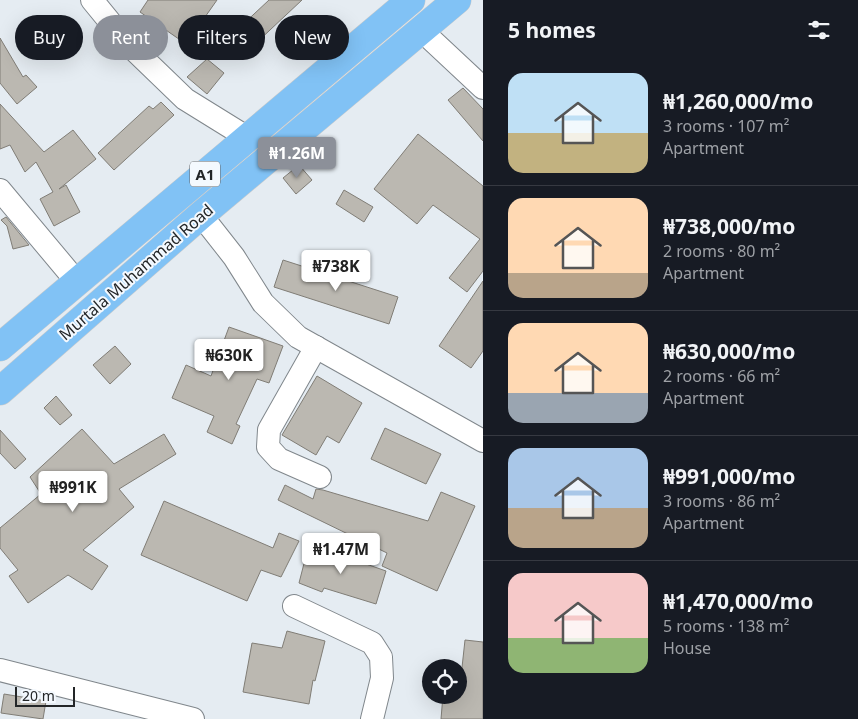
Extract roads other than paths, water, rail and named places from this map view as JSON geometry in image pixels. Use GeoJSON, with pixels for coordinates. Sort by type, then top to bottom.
{"type":"FeatureCollection","features":[{"type":"Feature","properties":{"kind":"highway","name":"Murtala Muhammad Road"},"geometry":{"type":"LineString","coordinates":[[0,347],[411,0]]}},
{"type":"Feature","properties":{"kind":"highway","name":"Murtala Muhammad Road"},"geometry":{"type":"LineString","coordinates":[[0,391],[201,215],[458,0]]}},
{"type":"Feature","properties":{"kind":"street"},"geometry":{"type":"LineString","coordinates":[[92,0],[128,44],[185,99],[248,138]]}},
{"type":"Feature","properties":{"kind":"street"},"geometry":{"type":"LineString","coordinates":[[421,30],[483,88]]}},
{"type":"Feature","properties":{"kind":"street"},"geometry":{"type":"LineString","coordinates":[[0,190],[77,282]]}},
{"type":"Feature","properties":{"kind":"street"},"geometry":{"type":"LineString","coordinates":[[201,215],[234,257],[263,303],[298,337],[483,442]]}},
{"type":"Feature","properties":{"kind":"street"},"geometry":{"type":"LineString","coordinates":[[316,347],[268,430],[268,447],[279,459],[320,477]]}},
{"type":"Feature","properties":{"kind":"street"},"geometry":{"type":"LineString","coordinates":[[294,606],[372,643],[381,657],[382,678],[372,719]]}},
{"type":"Feature","properties":{"kind":"street"},"geometry":{"type":"LineString","coordinates":[[0,670],[193,719]]}}]}
